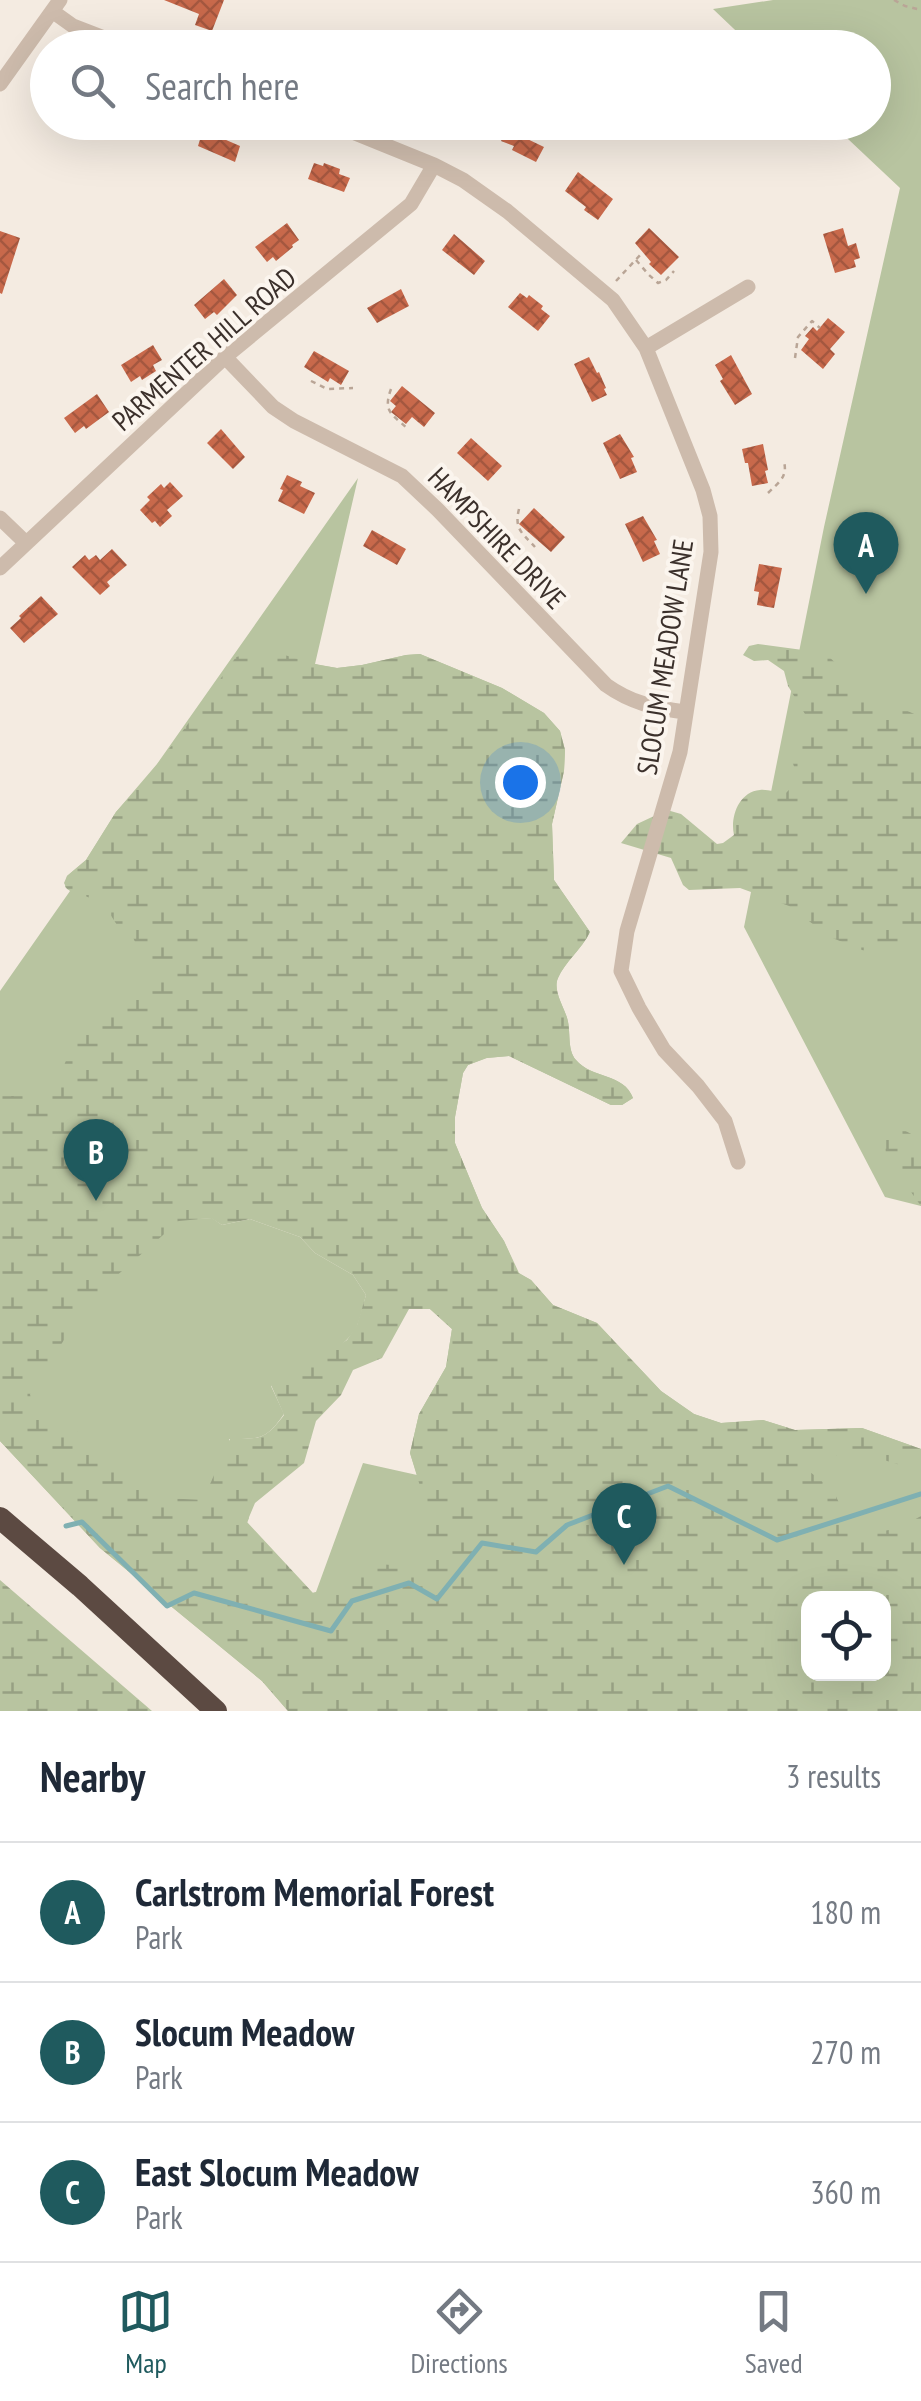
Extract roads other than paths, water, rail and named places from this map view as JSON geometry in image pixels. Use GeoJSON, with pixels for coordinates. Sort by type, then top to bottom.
{"type":"FeatureCollection","features":[{"type":"Feature","properties":{"kind":"highway"},"geometry":{"type":"LineString","coordinates":[[0,1518],[216,1711]]}},
{"type":"Feature","properties":{"kind":"street"},"geometry":{"type":"LineString","coordinates":[[39,30],[56,6],[73,26],[83,30]]}},
{"type":"Feature","properties":{"kind":"street"},"geometry":{"type":"LineString","coordinates":[[0,84],[30,42]]}},
{"type":"Feature","properties":{"kind":"street","name":"SLOCUM MEADOW LANE"},"geometry":{"type":"LineString","coordinates":[[373,140],[434,164],[493,200],[592,280],[622,311],[646,348],[703,490],[710,516],[710,552],[685,712],[674,775],[627,932],[620,971],[664,1050],[725,1121],[738,1162]]}},
{"type":"Feature","properties":{"kind":"street","name":"PARMENTER HILL ROAD"},"geometry":{"type":"LineString","coordinates":[[0,568],[225,358],[411,204],[434,164]]}},
{"type":"Feature","properties":{"kind":"street"},"geometry":{"type":"LineString","coordinates":[[646,348],[748,288]]}},
{"type":"Feature","properties":{"kind":"street","name":"HAMPSHIRE DRIVE"},"geometry":{"type":"LineString","coordinates":[[225,358],[286,416],[402,476],[606,685],[636,702],[685,712]]}},
{"type":"Feature","properties":{"kind":"street"},"geometry":{"type":"LineString","coordinates":[[0,518],[26,543]]}},
{"type":"Feature","properties":{"kind":"waterway"},"geometry":{"type":"LineString","coordinates":[[66,1526],[82,1522],[167,1606],[194,1593],[331,1631],[352,1601],[409,1583],[437,1599],[482,1543],[536,1552],[567,1525],[668,1486],[777,1540],[921,1494]]}},
{"type":"Feature","properties":{"kind":"place","name":"Carlstrom Memorial Forest"},"geometry":{"type":"Point","coordinates":[866,594]}},
{"type":"Feature","properties":{"kind":"place","name":"Slocum Meadow"},"geometry":{"type":"Point","coordinates":[96,1201]}},
{"type":"Feature","properties":{"kind":"place","name":"East Slocum Meadow"},"geometry":{"type":"Point","coordinates":[624,1565]}}]}
